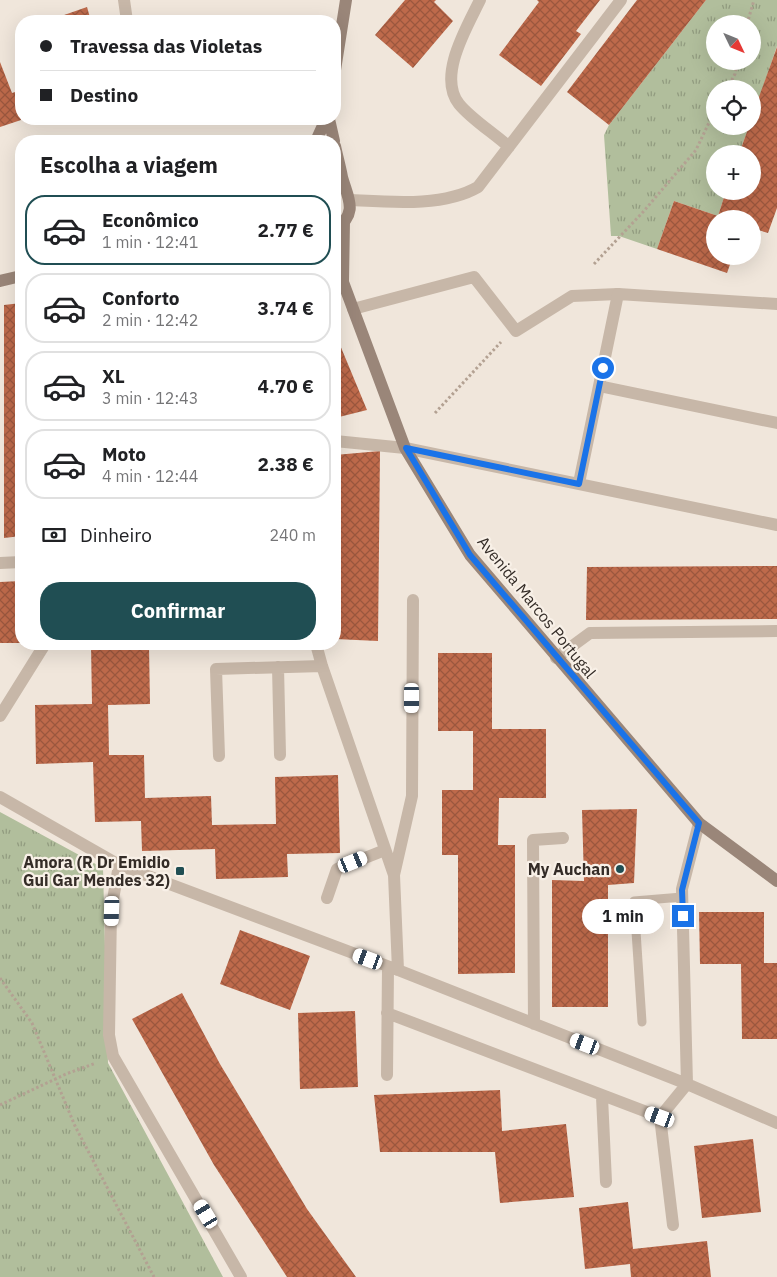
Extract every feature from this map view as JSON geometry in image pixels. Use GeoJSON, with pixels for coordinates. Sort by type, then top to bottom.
{"type":"FeatureCollection","features":[{"type":"Feature","properties":{"kind":"main road"},"geometry":{"type":"LineString","coordinates":[[341,32],[346,0]]}},
{"type":"Feature","properties":{"kind":"main road"},"geometry":{"type":"LineString","coordinates":[[341,180],[351,200],[341,223]]}},
{"type":"Feature","properties":{"kind":"main road"},"geometry":{"type":"LineString","coordinates":[[0,281],[15,277]]}},
{"type":"Feature","properties":{"kind":"main road","name":"Avenida Marcos Portugal"},"geometry":{"type":"LineString","coordinates":[[341,282],[406,448],[470,555],[556,658],[699,823],[777,881]]}},
{"type":"Feature","properties":{"kind":"street"},"geometry":{"type":"LineString","coordinates":[[124,0],[127,15]]}},
{"type":"Feature","properties":{"kind":"street"},"geometry":{"type":"LineString","coordinates":[[480,0],[456,50],[451,85],[459,104],[509,147]]}},
{"type":"Feature","properties":{"kind":"street"},"geometry":{"type":"LineString","coordinates":[[351,200],[405,201],[444,199],[463,196],[478,187],[621,0]]}},
{"type":"Feature","properties":{"kind":"street"},"geometry":{"type":"LineString","coordinates":[[353,309],[474,277],[516,330],[572,296],[618,294],[777,304]]}},
{"type":"Feature","properties":{"kind":"street"},"geometry":{"type":"LineString","coordinates":[[579,484],[618,294]]}},
{"type":"Feature","properties":{"kind":"street"},"geometry":{"type":"LineString","coordinates":[[599,386],[777,423]]}},
{"type":"Feature","properties":{"kind":"street"},"geometry":{"type":"LineString","coordinates":[[341,442],[406,448],[777,525]]}},
{"type":"Feature","properties":{"kind":"street"},"geometry":{"type":"LineString","coordinates":[[0,563],[15,562]]}},
{"type":"Feature","properties":{"kind":"street"},"geometry":{"type":"LineString","coordinates":[[387,1075],[387,1013],[393,968],[394,875],[412,796],[413,600]]}},
{"type":"Feature","properties":{"kind":"street"},"geometry":{"type":"LineString","coordinates":[[556,658],[590,633],[777,631]]}},
{"type":"Feature","properties":{"kind":"street"},"geometry":{"type":"LineString","coordinates":[[0,716],[41,650]]}},
{"type":"Feature","properties":{"kind":"street"},"geometry":{"type":"LineString","coordinates":[[318,650],[394,875]]}},
{"type":"Feature","properties":{"kind":"street"},"geometry":{"type":"LineString","coordinates":[[219,756],[216,668],[322,666]]}},
{"type":"Feature","properties":{"kind":"street"},"geometry":{"type":"LineString","coordinates":[[278,667],[280,755]]}},
{"type":"Feature","properties":{"kind":"street"},"geometry":{"type":"LineString","coordinates":[[0,797],[119,865],[393,968],[687,1084],[777,1123]]}},
{"type":"Feature","properties":{"kind":"street"},"geometry":{"type":"LineString","coordinates":[[673,1225],[660,1117],[687,1084],[682,890],[699,823]]}},
{"type":"Feature","properties":{"kind":"street"},"geometry":{"type":"LineString","coordinates":[[534,1024],[533,840],[563,838]]}},
{"type":"Feature","properties":{"kind":"street"},"geometry":{"type":"LineString","coordinates":[[327,898],[337,869],[385,850]]}},
{"type":"Feature","properties":{"kind":"street"},"geometry":{"type":"LineString","coordinates":[[119,865],[112,911],[109,1035],[113,1056],[241,1277]]}},
{"type":"Feature","properties":{"kind":"street"},"geometry":{"type":"LineString","coordinates":[[387,1013],[602,1097],[660,1117]]}},
{"type":"Feature","properties":{"kind":"street"},"geometry":{"type":"LineString","coordinates":[[602,1097],[606,1182]]}},
{"type":"Feature","properties":{"kind":"lane"},"geometry":{"type":"LineString","coordinates":[[642,1022],[634,901],[682,897]]}},
{"type":"Feature","properties":{"kind":"path"},"geometry":{"type":"LineString","coordinates":[[750,15],[754,0]]}},
{"type":"Feature","properties":{"kind":"path"},"geometry":{"type":"LineString","coordinates":[[594,264],[655,199],[696,150],[706,129]]}},
{"type":"Feature","properties":{"kind":"path"},"geometry":{"type":"LineString","coordinates":[[435,413],[503,340],[516,330]]}},
{"type":"Feature","properties":{"kind":"path"},"geometry":{"type":"LineString","coordinates":[[0,978],[32,1023],[75,1126],[154,1277]]}},
{"type":"Feature","properties":{"kind":"path"},"geometry":{"type":"LineString","coordinates":[[0,1105],[56,1079],[113,1056]]}},
{"type":"Feature","properties":{"kind":"green space"},"geometry":{"type":"Polygon","coordinates":[[[706,0],[777,0],[777,46],[761,93],[761,80],[706,80],[706,135],[746,135],[742,145],[706,145],[706,200],[723,200],[720,210],[706,210],[706,212],[674,201],[657,249],[619,236],[611,236],[604,135],[609,125],[706,0]]]}},
{"type":"Feature","properties":{"kind":"green space"},"geometry":{"type":"Polygon","coordinates":[[[0,812],[103,868],[108,1063],[223,1277],[0,1277],[0,812]]]}},
{"type":"Feature","properties":{"kind":"building"},"geometry":{"type":"Polygon","coordinates":[[[405,0],[436,0],[434,2],[453,21],[413,68],[375,35],[405,0]]]}},
{"type":"Feature","properties":{"kind":"building"},"geometry":{"type":"Polygon","coordinates":[[[537,0],[600,0],[576,31],[581,34],[541,86],[499,55],[539,2],[537,0]]]}},
{"type":"Feature","properties":{"kind":"building"},"geometry":{"type":"Polygon","coordinates":[[[637,0],[706,0],[609,125],[567,92],[637,0]]]}},
{"type":"Feature","properties":{"kind":"building"},"geometry":{"type":"Polygon","coordinates":[[[87,7],[89,15],[64,15],[87,7]]]}},
{"type":"Feature","properties":{"kind":"building"},"geometry":{"type":"Polygon","coordinates":[[[777,47],[777,208],[768,233],[761,231],[761,210],[720,210],[723,200],[761,200],[761,145],[742,145],[746,135],[761,135],[761,91],[777,47]]]}},
{"type":"Feature","properties":{"kind":"building"},"geometry":{"type":"Polygon","coordinates":[[[0,62],[12,93],[15,92],[15,122],[0,127],[0,62]]]}},
{"type":"Feature","properties":{"kind":"building"},"geometry":{"type":"Polygon","coordinates":[[[674,201],[706,212],[706,265],[730,265],[727,273],[657,249],[674,201]]]}},
{"type":"Feature","properties":{"kind":"building"},"geometry":{"type":"Polygon","coordinates":[[[15,304],[15,537],[4,538],[4,305],[15,304]]]}},
{"type":"Feature","properties":{"kind":"building"},"geometry":{"type":"Polygon","coordinates":[[[341,347],[367,410],[341,416],[341,347]]]}},
{"type":"Feature","properties":{"kind":"building"},"geometry":{"type":"Polygon","coordinates":[[[380,451],[378,641],[341,639],[341,454],[380,451]]]}},
{"type":"Feature","properties":{"kind":"building"},"geometry":{"type":"Polygon","coordinates":[[[777,566],[777,619],[586,620],[587,567],[777,566]]]}},
{"type":"Feature","properties":{"kind":"building"},"geometry":{"type":"Polygon","coordinates":[[[15,581],[15,643],[0,643],[0,582],[15,581]]]}},
{"type":"Feature","properties":{"kind":"building"},"geometry":{"type":"Polygon","coordinates":[[[91,650],[149,650],[150,704],[108,705],[109,755],[144,755],[145,798],[211,796],[212,825],[276,824],[275,777],[338,775],[340,853],[287,854],[288,877],[216,879],[215,849],[142,851],[141,821],[95,822],[93,762],[36,764],[35,705],[92,704],[91,650]]]}},
{"type":"Feature","properties":{"kind":"building"},"geometry":{"type":"Polygon","coordinates":[[[438,653],[492,653],[492,729],[546,729],[546,798],[499,798],[498,845],[515,845],[515,973],[458,974],[458,855],[442,855],[442,790],[473,790],[473,731],[438,731],[438,653]]]}},
{"type":"Feature","properties":{"kind":"building"},"geometry":{"type":"Polygon","coordinates":[[[637,809],[634,883],[608,885],[608,1007],[552,1007],[552,880],[584,881],[582,810],[637,809]]]}},
{"type":"Feature","properties":{"kind":"building"},"geometry":{"type":"Polygon","coordinates":[[[699,912],[764,912],[764,963],[777,963],[777,1039],[742,1039],[741,964],[700,964],[699,912]]]}},
{"type":"Feature","properties":{"kind":"building"},"geometry":{"type":"Polygon","coordinates":[[[240,930],[310,956],[290,1010],[220,984],[240,930]]]}},
{"type":"Feature","properties":{"kind":"building"},"geometry":{"type":"Polygon","coordinates":[[[182,993],[220,1064],[307,1209],[356,1277],[287,1277],[214,1165],[132,1019],[182,993]]]}},
{"type":"Feature","properties":{"kind":"building"},"geometry":{"type":"Polygon","coordinates":[[[355,1011],[358,1087],[300,1089],[298,1013],[355,1011]]]}},
{"type":"Feature","properties":{"kind":"building"},"geometry":{"type":"Polygon","coordinates":[[[500,1090],[502,1131],[566,1124],[574,1197],[500,1203],[495,1152],[380,1152],[374,1095],[500,1090]]]}},
{"type":"Feature","properties":{"kind":"building"},"geometry":{"type":"Polygon","coordinates":[[[753,1139],[761,1212],[702,1218],[694,1146],[753,1139]]]}},
{"type":"Feature","properties":{"kind":"building"},"geometry":{"type":"Polygon","coordinates":[[[628,1202],[633,1249],[707,1241],[711,1277],[631,1277],[630,1264],[585,1269],[579,1208],[628,1202]]]}},
{"type":"Feature","properties":{"kind":"place","name":"My Auchan"},"geometry":{"type":"Point","coordinates":[620,869]}},
{"type":"Feature","properties":{"kind":"place","name":"Amora (R Dr Emidio Gui Gar Mendes 32)"},"geometry":{"type":"Point","coordinates":[180,871]}},
{"type":"Feature","properties":{"kind":"route"},"geometry":{"type":"LineString","coordinates":[[603,368],[579,484],[406,448],[470,555],[556,658],[699,823],[682,890],[683,916]]}}]}
